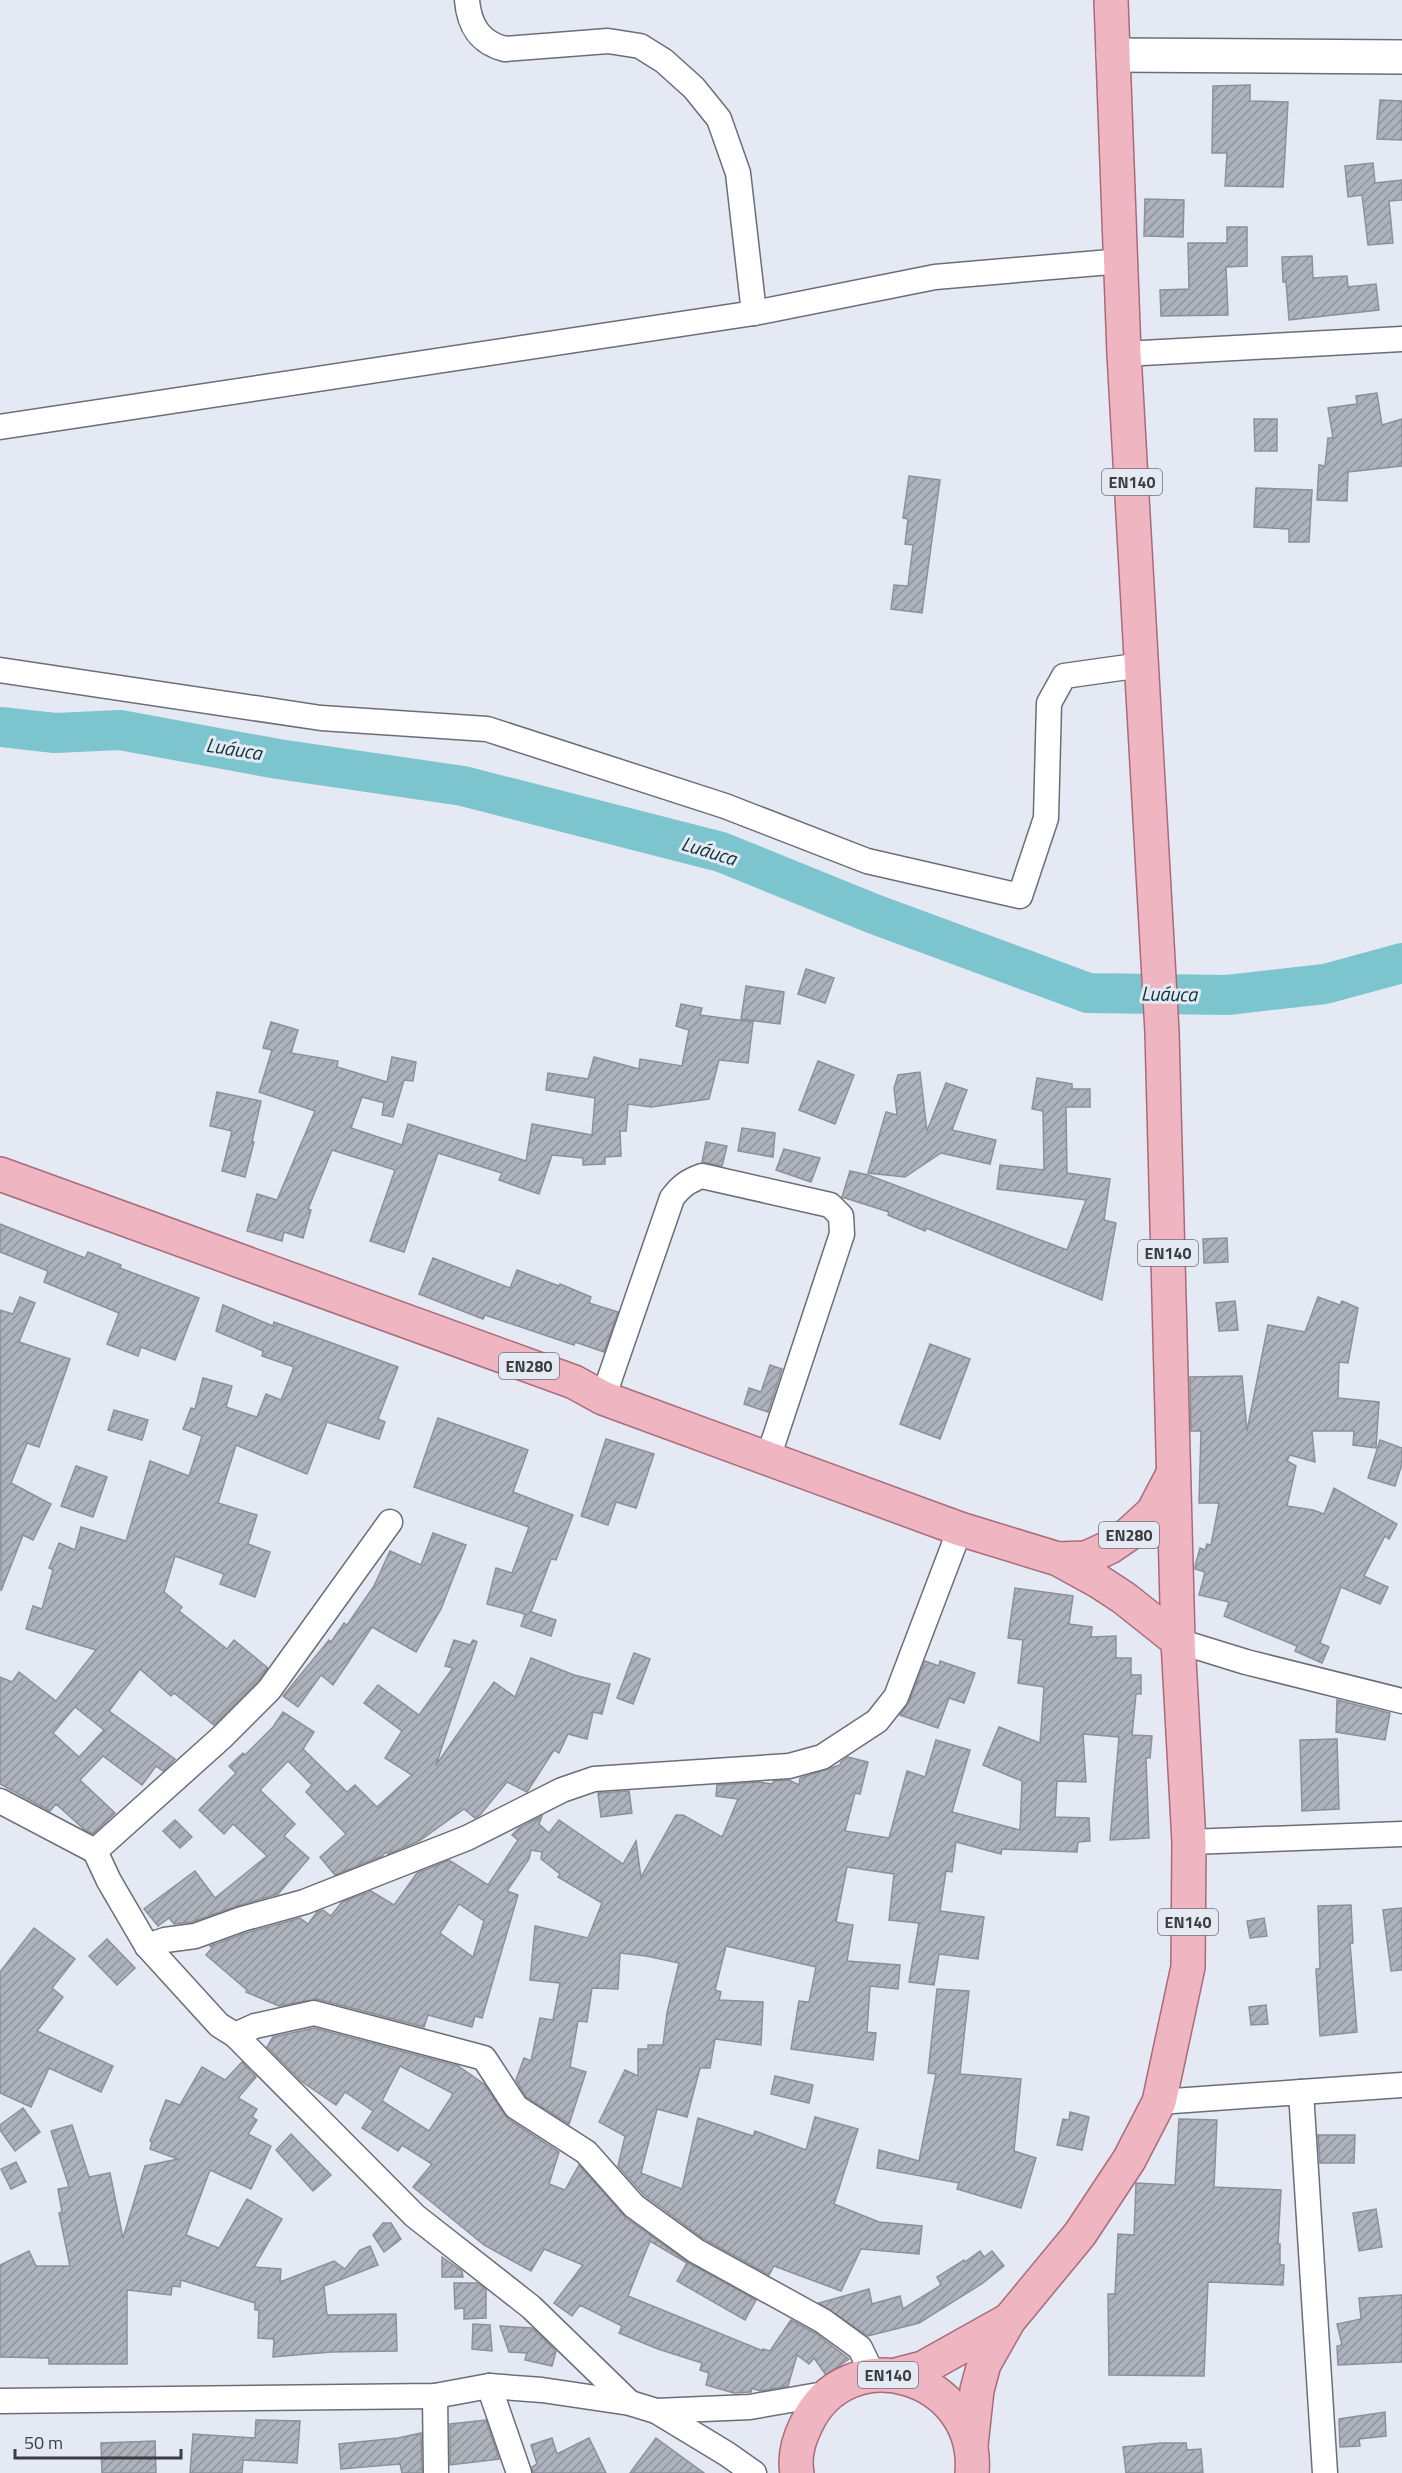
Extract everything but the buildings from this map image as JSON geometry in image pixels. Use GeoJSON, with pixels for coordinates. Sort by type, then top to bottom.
{"type":"FeatureCollection","features":[{"type":"Feature","properties":{"kind":"main road","name":"EN140"},"geometry":{"type":"LineString","coordinates":[[971,2459],[977,2390],[984,2364],[1008,2320],[1080,2234],[1129,2160],[1160,2102],[1188,1967],[1189,1842],[1178,1641],[1162,1032],[1124,354],[1111,0]]}},
{"type":"Feature","properties":{"kind":"main road","name":"EN280"},"geometry":{"type":"LineString","coordinates":[[0,1174],[574,1382],[603,1398],[960,1529],[1058,1559],[1124,1598],[1178,1641]]}},
{"type":"Feature","properties":{"kind":"main road","name":"EN280"},"geometry":{"type":"LineString","coordinates":[[1058,1559],[1086,1558],[1130,1534],[1153,1512],[1174,1473]]}},
{"type":"Feature","properties":{"kind":"main road","name":"EN140"},"geometry":{"type":"LineString","coordinates":[[797,2473],[799,2439],[811,2414],[830,2393],[851,2381],[924,2368],[1008,2320]]}},
{"type":"Feature","properties":{"kind":"main road","name":"EN140"},"geometry":{"type":"LineString","coordinates":[[885,2375],[930,2387],[957,2411],[971,2459]]}},
{"type":"Feature","properties":{"kind":"street"},"geometry":{"type":"LineString","coordinates":[[467,0],[474,28],[485,42],[493,46],[506,48],[608,41],[640,46],[664,61],[694,88],[719,119],[738,172],[754,313]]}},
{"type":"Feature","properties":{"kind":"street"},"geometry":{"type":"LineString","coordinates":[[1113,55],[1402,57]]}},
{"type":"Feature","properties":{"kind":"street"},"geometry":{"type":"LineString","coordinates":[[0,427],[754,313],[935,277],[1122,261]]}},
{"type":"Feature","properties":{"kind":"street"},"geometry":{"type":"LineString","coordinates":[[1124,354],[1402,339]]}},
{"type":"Feature","properties":{"kind":"street"},"geometry":{"type":"LineString","coordinates":[[0,670],[321,718],[487,729],[725,806],[867,861],[1020,896],[1046,818],[1049,703],[1064,676],[1142,665]]}},
{"type":"Feature","properties":{"kind":"street"},"geometry":{"type":"LineString","coordinates":[[603,1398],[672,1198],[687,1181],[702,1176],[830,1205],[841,1216],[842,1234],[768,1458]]}},
{"type":"Feature","properties":{"kind":"street"},"geometry":{"type":"LineString","coordinates":[[95,1851],[222,1737],[269,1690],[390,1522]]}},
{"type":"Feature","properties":{"kind":"street"},"geometry":{"type":"LineString","coordinates":[[147,1946],[165,1940],[195,1936],[242,1919],[304,1902],[467,1838],[562,1790],[594,1779],[789,1766],[822,1757],[877,1721],[896,1697],[960,1529]]}},
{"type":"Feature","properties":{"kind":"street"},"geometry":{"type":"LineString","coordinates":[[1178,1641],[1246,1662],[1402,1701]]}},
{"type":"Feature","properties":{"kind":"street"},"geometry":{"type":"LineString","coordinates":[[0,1801],[95,1851],[109,1881],[147,1946],[219,2025],[235,2035],[415,2216],[531,2307],[630,2403]]}},
{"type":"Feature","properties":{"kind":"street"},"geometry":{"type":"LineString","coordinates":[[1189,1842],[1402,1833]]}},
{"type":"Feature","properties":{"kind":"street"},"geometry":{"type":"LineString","coordinates":[[235,2035],[255,2026],[314,2013],[484,2058],[516,2107],[586,2152],[634,2206],[696,2251],[823,2321],[860,2348],[885,2375]]}},
{"type":"Feature","properties":{"kind":"street"},"geometry":{"type":"LineString","coordinates":[[1160,2102],[1402,2085]]}},
{"type":"Feature","properties":{"kind":"street"},"geometry":{"type":"LineString","coordinates":[[1301,2092],[1325,2473]]}},
{"type":"Feature","properties":{"kind":"street"},"geometry":{"type":"LineString","coordinates":[[489,2386],[519,2473]]}},
{"type":"Feature","properties":{"kind":"street"},"geometry":{"type":"LineString","coordinates":[[0,2401],[435,2396],[489,2386],[542,2391],[630,2403],[656,2411],[754,2473]]}},
{"type":"Feature","properties":{"kind":"street"},"geometry":{"type":"LineString","coordinates":[[656,2411],[750,2407],[830,2393]]}},
{"type":"Feature","properties":{"kind":"street"},"geometry":{"type":"LineString","coordinates":[[435,2396],[436,2473]]}},
{"type":"Feature","properties":{"kind":"waterway","name":"Luáuca"},"geometry":{"type":"LineString","coordinates":[[0,727],[55,733],[120,730],[278,759],[463,786],[721,852],[874,914],[1088,993],[1227,995],[1325,984],[1402,963]]}}]}
